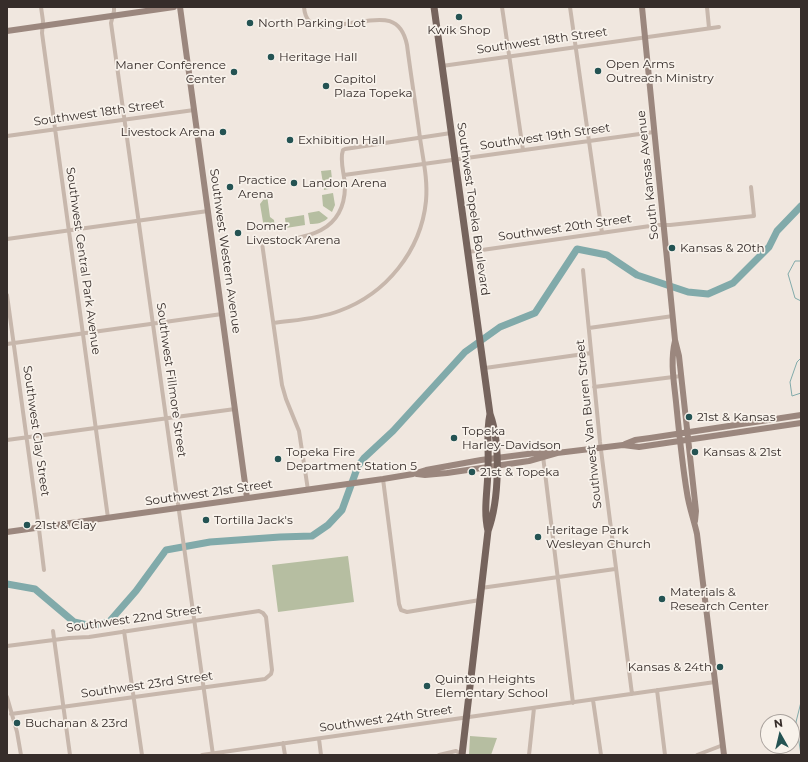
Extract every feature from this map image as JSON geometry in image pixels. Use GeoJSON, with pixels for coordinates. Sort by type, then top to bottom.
{"type":"FeatureCollection","features":[{"type":"Feature","properties":{"kind":"main road"},"geometry":{"type":"LineString","coordinates":[[7,31],[174,7]]}},
{"type":"Feature","properties":{"kind":"main road","name":"Southwest Western Avenue"},"geometry":{"type":"LineString","coordinates":[[180,7],[248,498]]}},
{"type":"Feature","properties":{"kind":"main road","name":"Southwest Topeka Boulevard"},"geometry":{"type":"LineString","coordinates":[[434,7],[485,368],[490,414],[495,427],[497,462],[493,517],[488,531],[462,755]]}},
{"type":"Feature","properties":{"kind":"main road","name":"South Kansas Avenue"},"geometry":{"type":"LineString","coordinates":[[642,7],[675,340],[679,356],[696,511],[695,521]]}},
{"type":"Feature","properties":{"kind":"main road","name":"South Kansas Avenue"},"geometry":{"type":"LineString","coordinates":[[675,340],[672,352],[673,377],[679,433],[688,498],[695,521],[724,755]]}},
{"type":"Feature","properties":{"kind":"main road","name":"Southwest Topeka Boulevard"},"geometry":{"type":"LineString","coordinates":[[488,531],[486,521],[488,463],[487,426],[490,414]]}},
{"type":"Feature","properties":{"kind":"main road","name":"Southwest 21st Street"},"geometry":{"type":"LineString","coordinates":[[7,532],[364,482],[413,474],[426,470],[623,445],[635,440],[801,415]]}},
{"type":"Feature","properties":{"kind":"main road","name":"Southwest 21st Street"},"geometry":{"type":"LineString","coordinates":[[623,445],[639,447],[801,423]]}},
{"type":"Feature","properties":{"kind":"street","name":"Southwest Central Park Avenue"},"geometry":{"type":"LineString","coordinates":[[41,7],[43,21],[42,33],[108,518]]}},
{"type":"Feature","properties":{"kind":"street","name":"Southwest Fillmore Street"},"geometry":{"type":"LineString","coordinates":[[114,7],[111,23],[213,754]]}},
{"type":"Feature","properties":{"kind":"street"},"geometry":{"type":"LineString","coordinates":[[274,323],[318,317],[344,310],[368,297],[389,280],[406,258],[413,246],[420,227],[426,201],[424,164],[404,32],[394,23],[382,19],[319,27],[312,24],[306,18],[304,7]]}},
{"type":"Feature","properties":{"kind":"street"},"geometry":{"type":"LineString","coordinates":[[502,7],[523,150]]}},
{"type":"Feature","properties":{"kind":"street"},"geometry":{"type":"LineString","coordinates":[[570,7],[602,233]]}},
{"type":"Feature","properties":{"kind":"street"},"geometry":{"type":"LineString","coordinates":[[707,7],[709,28]]}},
{"type":"Feature","properties":{"kind":"street","name":"Southwest 18th Street"},"geometry":{"type":"LineString","coordinates":[[442,66],[718,27]]}},
{"type":"Feature","properties":{"kind":"street","name":"Southwest 18th Street"},"geometry":{"type":"LineString","coordinates":[[7,136],[194,110]]}},
{"type":"Feature","properties":{"kind":"street","name":"Southwest 19th Street"},"geometry":{"type":"LineString","coordinates":[[344,175],[654,132]]}},
{"type":"Feature","properties":{"kind":"street"},"geometry":{"type":"LineString","coordinates":[[308,490],[299,431],[282,385],[262,243],[308,236],[327,227],[336,217],[342,205],[345,194],[342,152],[348,147],[452,133]]}},
{"type":"Feature","properties":{"kind":"street","name":"Southwest 20th Street"},"geometry":{"type":"LineString","coordinates":[[468,252],[664,225],[754,216],[751,187]]}},
{"type":"Feature","properties":{"kind":"street"},"geometry":{"type":"LineString","coordinates":[[7,239],[208,211]]}},
{"type":"Feature","properties":{"kind":"street","name":"Southwest Van Buren Street"},"geometry":{"type":"LineString","coordinates":[[583,270],[601,448],[615,569],[632,694]]}},
{"type":"Feature","properties":{"kind":"street","name":"Southwest Clay Street"},"geometry":{"type":"LineString","coordinates":[[7,295],[44,570]]}},
{"type":"Feature","properties":{"kind":"street"},"geometry":{"type":"LineString","coordinates":[[7,344],[222,314]]}},
{"type":"Feature","properties":{"kind":"street"},"geometry":{"type":"LineString","coordinates":[[589,328],[673,316]]}},
{"type":"Feature","properties":{"kind":"street"},"geometry":{"type":"LineString","coordinates":[[485,368],[591,353]]}},
{"type":"Feature","properties":{"kind":"street"},"geometry":{"type":"LineString","coordinates":[[594,387],[681,376]]}},
{"type":"Feature","properties":{"kind":"street"},"geometry":{"type":"LineString","coordinates":[[7,440],[235,409]]}},
{"type":"Feature","properties":{"kind":"street"},"geometry":{"type":"LineString","coordinates":[[543,455],[573,703]]}},
{"type":"Feature","properties":{"kind":"street"},"geometry":{"type":"LineString","coordinates":[[383,479],[401,610],[407,612],[480,600]]}},
{"type":"Feature","properties":{"kind":"street"},"geometry":{"type":"LineString","coordinates":[[481,588],[615,569]]}},
{"type":"Feature","properties":{"kind":"street","name":"Southwest 22nd Street"},"geometry":{"type":"LineString","coordinates":[[7,646],[89,637],[259,611],[264,613],[266,617],[271,662]]}},
{"type":"Feature","properties":{"kind":"street"},"geometry":{"type":"LineString","coordinates":[[53,631],[70,755]]}},
{"type":"Feature","properties":{"kind":"street"},"geometry":{"type":"LineString","coordinates":[[124,631],[142,755]]}},
{"type":"Feature","properties":{"kind":"street","name":"Southwest 23rd Street"},"geometry":{"type":"LineString","coordinates":[[11,714],[264,679],[271,673],[271,662]]}},
{"type":"Feature","properties":{"kind":"street","name":"Southwest 24th Street"},"geometry":{"type":"LineString","coordinates":[[202,755],[715,682]]}},
{"type":"Feature","properties":{"kind":"street"},"geometry":{"type":"LineString","coordinates":[[657,690],[665,755]]}},
{"type":"Feature","properties":{"kind":"street"},"geometry":{"type":"LineString","coordinates":[[7,697],[21,755]]}},
{"type":"Feature","properties":{"kind":"street"},"geometry":{"type":"LineString","coordinates":[[593,700],[601,755]]}},
{"type":"Feature","properties":{"kind":"street"},"geometry":{"type":"LineString","coordinates":[[528,755],[534,708]]}},
{"type":"Feature","properties":{"kind":"street"},"geometry":{"type":"LineString","coordinates":[[319,738],[321,755]]}},
{"type":"Feature","properties":{"kind":"street"},"geometry":{"type":"LineString","coordinates":[[283,744],[285,755]]}},
{"type":"Feature","properties":{"kind":"street"},"geometry":{"type":"LineString","coordinates":[[697,755],[723,745]]}},
{"type":"Feature","properties":{"kind":"street"},"geometry":{"type":"LineString","coordinates":[[439,755],[456,751],[462,755]]}},
{"type":"Feature","properties":{"kind":"green space"},"geometry":{"type":"Polygon","coordinates":[[[331,170],[333,188],[324,190],[321,171],[331,170]]]}},
{"type":"Feature","properties":{"kind":"green space"},"geometry":{"type":"Polygon","coordinates":[[[333,193],[335,205],[332,212],[323,206],[322,195],[333,193]]]}},
{"type":"Feature","properties":{"kind":"green space"},"geometry":{"type":"Polygon","coordinates":[[[267,195],[270,217],[274,220],[275,229],[267,227],[263,222],[260,204],[267,195]]]}},
{"type":"Feature","properties":{"kind":"green space"},"geometry":{"type":"Polygon","coordinates":[[[319,211],[328,218],[320,223],[310,224],[308,213],[319,211]]]}},
{"type":"Feature","properties":{"kind":"green space"},"geometry":{"type":"Polygon","coordinates":[[[304,215],[305,225],[286,228],[285,218],[304,215]]]}},
{"type":"Feature","properties":{"kind":"green space"},"geometry":{"type":"Polygon","coordinates":[[[348,556],[354,602],[278,612],[272,565],[348,556]]]}},
{"type":"Feature","properties":{"kind":"green space"},"geometry":{"type":"Polygon","coordinates":[[[470,736],[497,738],[491,755],[469,755],[470,736]]]}},
{"type":"Feature","properties":{"kind":"waterway"},"geometry":{"type":"LineString","coordinates":[[7,584],[35,589],[74,622],[92,626],[109,622],[136,591],[166,550],[210,542],[312,536],[328,525],[342,510],[358,466],[364,458],[393,431],[465,352],[500,327],[535,313],[577,249],[607,255],[637,275],[688,292],[708,294],[733,283],[769,247],[777,231],[801,206]]}},
{"type":"Feature","properties":{"kind":"waterway"},"geometry":{"type":"LineString","coordinates":[[801,261],[795,261],[788,274],[795,298],[801,301]]}},
{"type":"Feature","properties":{"kind":"waterway"},"geometry":{"type":"LineString","coordinates":[[801,358],[797,362],[790,382],[792,396],[801,393]]}},
{"type":"Feature","properties":{"kind":"waterway"},"geometry":{"type":"LineString","coordinates":[[801,702],[796,722],[801,755]]}},
{"type":"Feature","properties":{"kind":"place","name":"Kwik Shop"},"geometry":{"type":"Point","coordinates":[459,17]}},
{"type":"Feature","properties":{"kind":"place","name":"North Parking Lot"},"geometry":{"type":"Point","coordinates":[250,23]}},
{"type":"Feature","properties":{"kind":"place","name":"Heritage Hall"},"geometry":{"type":"Point","coordinates":[271,57]}},
{"type":"Feature","properties":{"kind":"place","name":"Open Arms Outreach Ministry"},"geometry":{"type":"Point","coordinates":[598,71]}},
{"type":"Feature","properties":{"kind":"place","name":"Maner Conference Center"},"geometry":{"type":"Point","coordinates":[234,72]}},
{"type":"Feature","properties":{"kind":"place","name":"Capitol Plaza Topeka"},"geometry":{"type":"Point","coordinates":[326,86]}},
{"type":"Feature","properties":{"kind":"place","name":"Livestock Arena"},"geometry":{"type":"Point","coordinates":[223,132]}},
{"type":"Feature","properties":{"kind":"place","name":"Exhibition Hall"},"geometry":{"type":"Point","coordinates":[290,140]}},
{"type":"Feature","properties":{"kind":"place","name":"Landon Arena"},"geometry":{"type":"Point","coordinates":[294,183]}},
{"type":"Feature","properties":{"kind":"place","name":"Practice Arena"},"geometry":{"type":"Point","coordinates":[230,187]}},
{"type":"Feature","properties":{"kind":"place","name":"Domer Livestock Arena"},"geometry":{"type":"Point","coordinates":[238,233]}},
{"type":"Feature","properties":{"kind":"place","name":"Kansas & 20th"},"geometry":{"type":"Point","coordinates":[672,248]}},
{"type":"Feature","properties":{"kind":"place","name":"21st & Kansas"},"geometry":{"type":"Point","coordinates":[689,417]}},
{"type":"Feature","properties":{"kind":"place","name":"Topeka Harley-Davidson"},"geometry":{"type":"Point","coordinates":[454,438]}},
{"type":"Feature","properties":{"kind":"place","name":"Kansas & 21st"},"geometry":{"type":"Point","coordinates":[695,452]}},
{"type":"Feature","properties":{"kind":"place","name":"Topeka Fire Department Station 5"},"geometry":{"type":"Point","coordinates":[278,459]}},
{"type":"Feature","properties":{"kind":"place","name":"21st & Topeka"},"geometry":{"type":"Point","coordinates":[472,472]}},
{"type":"Feature","properties":{"kind":"place","name":"Tortilla Jack's"},"geometry":{"type":"Point","coordinates":[206,520]}},
{"type":"Feature","properties":{"kind":"place","name":"21st & Clay"},"geometry":{"type":"Point","coordinates":[27,525]}},
{"type":"Feature","properties":{"kind":"place","name":"Heritage Park Wesleyan Church"},"geometry":{"type":"Point","coordinates":[538,537]}},
{"type":"Feature","properties":{"kind":"place","name":"Materials & Research Center"},"geometry":{"type":"Point","coordinates":[662,599]}},
{"type":"Feature","properties":{"kind":"place","name":"Kansas & 24th"},"geometry":{"type":"Point","coordinates":[720,667]}},
{"type":"Feature","properties":{"kind":"place","name":"Quinton Heights Elementary School"},"geometry":{"type":"Point","coordinates":[427,686]}},
{"type":"Feature","properties":{"kind":"place","name":"Buchanan & 23rd"},"geometry":{"type":"Point","coordinates":[17,723]}}]}
